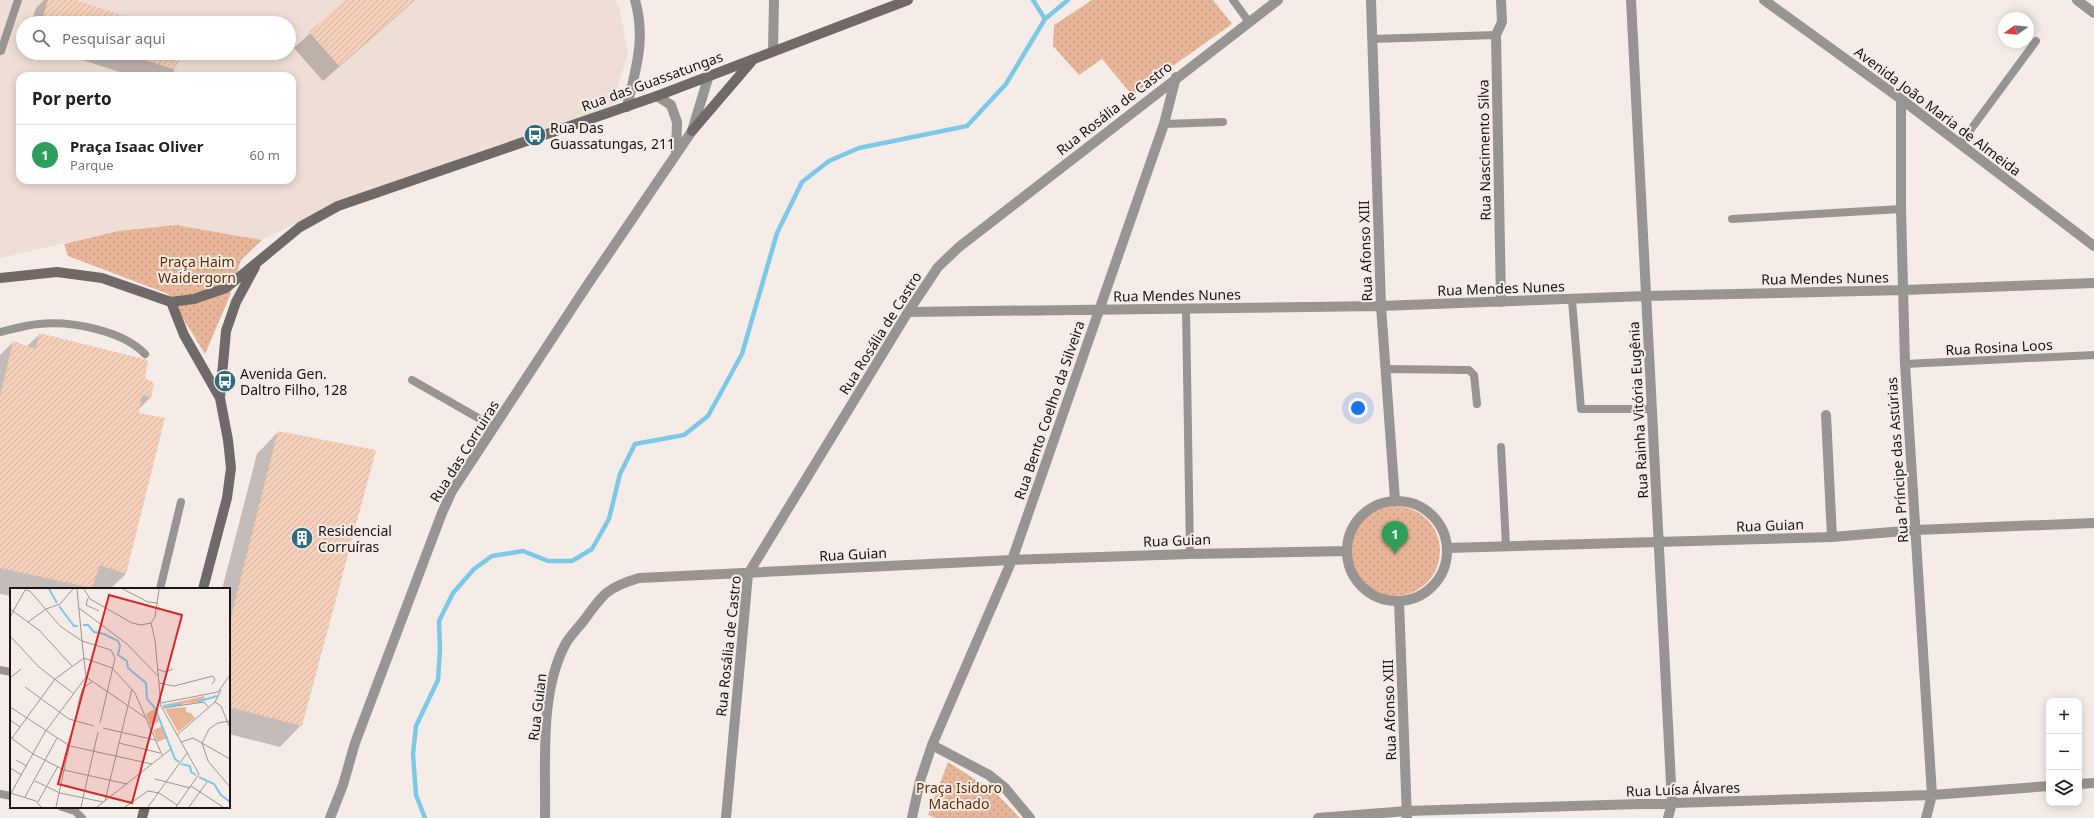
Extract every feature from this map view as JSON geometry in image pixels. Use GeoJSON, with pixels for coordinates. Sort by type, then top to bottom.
{"type":"FeatureCollection","features":[{"type":"Feature","properties":{"kind":"street"},"geometry":{"type":"LineString","coordinates":[[627,107],[640,53],[640,20],[635,0]]}},
{"type":"Feature","properties":{"kind":"street"},"geometry":{"type":"LineString","coordinates":[[773,51],[774,0]]}},
{"type":"Feature","properties":{"kind":"street","name":"Rua das Guassatungas"},"geometry":{"type":"LineString","coordinates":[[259,262],[277,244],[300,226],[338,206],[627,107],[908,0]]}},
{"type":"Feature","properties":{"kind":"street","name":"Rua Rosália de Castro"},"geometry":{"type":"LineString","coordinates":[[726,818],[748,574],[908,312],[938,267],[958,247],[1176,77],[1278,0]]}},
{"type":"Feature","properties":{"kind":"street","name":"Rua Afonso XIII"},"geometry":{"type":"LineString","coordinates":[[1371,0],[1381,306],[1395,500]]}},
{"type":"Feature","properties":{"kind":"street","name":"Rua Nascimento Silva"},"geometry":{"type":"LineString","coordinates":[[1501,0],[1502,22],[1496,35],[1502,302]]}},
{"type":"Feature","properties":{"kind":"street","name":"Rua Rainha Vitória Eugênia"},"geometry":{"type":"LineString","coordinates":[[1631,0],[1672,803],[1668,818]]}},
{"type":"Feature","properties":{"kind":"street","name":"Avenida João Maria de Almeida"},"geometry":{"type":"LineString","coordinates":[[1764,0],[1901,99],[2094,246]]}},
{"type":"Feature","properties":{"kind":"street"},"geometry":{"type":"LineString","coordinates":[[2077,0],[2094,13]]}},
{"type":"Feature","properties":{"kind":"street"},"geometry":{"type":"LineString","coordinates":[[692,131],[736,77],[754,58]]}},
{"type":"Feature","properties":{"kind":"street","name":"Rua das Corruiras"},"geometry":{"type":"LineString","coordinates":[[330,818],[343,784],[355,743],[442,513],[452,491],[676,152],[692,131],[709,75]]}},
{"type":"Feature","properties":{"kind":"street","name":"Rua Bento Coelho da Silveira"},"geometry":{"type":"LineString","coordinates":[[932,745],[1012,560],[1164,124],[1176,77]]}},
{"type":"Feature","properties":{"kind":"street"},"geometry":{"type":"LineString","coordinates":[[657,96],[671,105],[677,122],[676,152]]}},
{"type":"Feature","properties":{"kind":"street","name":"Rua Príncipe das Astúrias"},"geometry":{"type":"LineString","coordinates":[[1901,99],[1901,209],[1905,364],[1932,794],[1926,818]]}},
{"type":"Feature","properties":{"kind":"street"},"geometry":{"type":"LineString","coordinates":[[0,278],[57,272],[102,278],[170,302],[207,296],[226,288],[259,262]]}},
{"type":"Feature","properties":{"kind":"street"},"geometry":{"type":"LineString","coordinates":[[203,588],[227,498],[231,468],[228,440],[220,398],[226,331],[236,302],[259,262]]}},
{"type":"Feature","properties":{"kind":"street","name":"Rua Mendes Nunes"},"geometry":{"type":"LineString","coordinates":[[908,312],[1381,306],[1572,300],[1646,296],[1904,290],[2094,283]]}},
{"type":"Feature","properties":{"kind":"street"},"geometry":{"type":"LineString","coordinates":[[170,302],[184,335],[220,398]]}},
{"type":"Feature","properties":{"kind":"street"},"geometry":{"type":"LineString","coordinates":[[1826,415],[1832,537]]}},
{"type":"Feature","properties":{"kind":"street"},"geometry":{"type":"LineString","coordinates":[[1395,500],[1410,502],[1424,509],[1436,519],[1444,533],[1447,548],[1446,564],[1439,579],[1428,590],[1414,598],[1399,601],[1383,599],[1368,592],[1357,581],[1349,568],[1347,552],[1349,536],[1355,522],[1366,511],[1379,503],[1395,500]]}},
{"type":"Feature","properties":{"kind":"street","name":"Rua Guian"},"geometry":{"type":"LineString","coordinates":[[1447,548],[1832,537],[1916,530],[2094,523]]}},
{"type":"Feature","properties":{"kind":"street","name":"Rua Guian"},"geometry":{"type":"LineString","coordinates":[[545,818],[547,721],[552,678],[566,643],[602,596],[619,584],[639,578],[748,574],[1012,560],[1190,554],[1347,552]]}},
{"type":"Feature","properties":{"kind":"street","name":"Rua Afonso XIII"},"geometry":{"type":"LineString","coordinates":[[1399,601],[1407,814]]}},
{"type":"Feature","properties":{"kind":"street"},"geometry":{"type":"LineString","coordinates":[[912,818],[920,781],[932,745],[989,775],[1006,788],[1030,818]]}},
{"type":"Feature","properties":{"kind":"street"},"geometry":{"type":"LineString","coordinates":[[2082,784],[2094,783]]}},
{"type":"Feature","properties":{"kind":"street","name":"Rua Luísa Álvares"},"geometry":{"type":"LineString","coordinates":[[1318,818],[1932,794],[2046,786]]}},
{"type":"Feature","properties":{"kind":"street"},"geometry":{"type":"LineString","coordinates":[[142,818],[145,808]]}},
{"type":"Feature","properties":{"kind":"lane"},"geometry":{"type":"LineString","coordinates":[[1,51],[18,0]]}},
{"type":"Feature","properties":{"kind":"lane"},"geometry":{"type":"LineString","coordinates":[[1233,0],[1249,22]]}},
{"type":"Feature","properties":{"kind":"lane"},"geometry":{"type":"LineString","coordinates":[[1372,39],[1496,35]]}},
{"type":"Feature","properties":{"kind":"lane"},"geometry":{"type":"LineString","coordinates":[[1960,144],[2036,41]]}},
{"type":"Feature","properties":{"kind":"lane"},"geometry":{"type":"LineString","coordinates":[[1164,124],[1223,122]]}},
{"type":"Feature","properties":{"kind":"lane"},"geometry":{"type":"LineString","coordinates":[[1732,219],[1901,209]]}},
{"type":"Feature","properties":{"kind":"lane"},"geometry":{"type":"LineString","coordinates":[[1572,300],[1581,409],[1651,410]]}},
{"type":"Feature","properties":{"kind":"lane"},"geometry":{"type":"LineString","coordinates":[[1186,309],[1190,554]]}},
{"type":"Feature","properties":{"kind":"lane"},"geometry":{"type":"LineString","coordinates":[[0,332],[38,324],[61,323],[103,331],[138,347],[145,354]]}},
{"type":"Feature","properties":{"kind":"lane","name":"Rua Rosina Loos"},"geometry":{"type":"LineString","coordinates":[[1905,364],[2094,356]]}},
{"type":"Feature","properties":{"kind":"lane"},"geometry":{"type":"LineString","coordinates":[[1385,369],[1469,370],[1474,375],[1477,404]]}},
{"type":"Feature","properties":{"kind":"lane"},"geometry":{"type":"LineString","coordinates":[[412,380],[494,427]]}},
{"type":"Feature","properties":{"kind":"lane"},"geometry":{"type":"LineString","coordinates":[[1500,447],[1506,546]]}},
{"type":"Feature","properties":{"kind":"lane"},"geometry":{"type":"LineString","coordinates":[[160,588],[182,502]]}},
{"type":"Feature","properties":{"kind":"lane"},"geometry":{"type":"LineString","coordinates":[[0,670],[10,672]]}},
{"type":"Feature","properties":{"kind":"lane"},"geometry":{"type":"LineString","coordinates":[[0,794],[10,796]]}},
{"type":"Feature","properties":{"kind":"lane"},"geometry":{"type":"LineString","coordinates":[[65,808],[75,811],[82,818]]}},
{"type":"Feature","properties":{"kind":"shaded area"},"geometry":{"type":"Polygon","coordinates":[[[0,0],[614,0],[619,7],[628,53],[612,106],[324,209],[262,240],[176,225],[118,231],[0,258],[0,0]]]}},
{"type":"Feature","properties":{"kind":"green space"},"geometry":{"type":"Polygon","coordinates":[[[1092,0],[1213,0],[1232,24],[1132,95],[1102,59],[1079,75],[1053,46],[1054,25],[1092,0]]]}},
{"type":"Feature","properties":{"kind":"green space","name":"Praça Haim Waidergorn"},"geometry":{"type":"Polygon","coordinates":[[[176,225],[262,240],[241,260],[229,298],[205,354],[168,294],[68,256],[64,244],[118,231],[176,225]]]}},
{"type":"Feature","properties":{"kind":"green space"},"geometry":{"type":"Polygon","coordinates":[[[1395,506],[1412,509],[1427,519],[1437,534],[1440,551],[1437,568],[1427,583],[1412,593],[1395,596],[1378,593],[1363,583],[1353,568],[1350,551],[1353,534],[1363,519],[1378,509],[1395,506]]]}},
{"type":"Feature","properties":{"kind":"green space","name":"Praça Isidoro Machado"},"geometry":{"type":"Polygon","coordinates":[[[948,762],[995,792],[1020,818],[935,818],[928,815],[948,762]]]}},
{"type":"Feature","properties":{"kind":"building"},"geometry":{"type":"Polygon","coordinates":[[[48,0],[76,0],[124,16],[43,16],[48,0]]]}},
{"type":"Feature","properties":{"kind":"building"},"geometry":{"type":"Polygon","coordinates":[[[345,0],[414,0],[339,66],[309,32],[345,0]]]}},
{"type":"Feature","properties":{"kind":"building"},"geometry":{"type":"Polygon","coordinates":[[[145,60],[179,60],[176,70],[145,60]]]}},
{"type":"Feature","properties":{"kind":"building"},"geometry":{"type":"Polygon","coordinates":[[[39,333],[148,360],[145,378],[154,383],[151,398],[142,395],[139,413],[165,418],[126,574],[100,565],[92,588],[0,568],[0,397],[13,341],[36,349],[39,333]]]}},
{"type":"Feature","properties":{"kind":"building","name":"Residencial Corruíras"},"geometry":{"type":"Polygon","coordinates":[[[278,431],[376,450],[302,726],[230,707],[230,621],[278,431]]]}},
{"type":"Feature","properties":{"kind":"waterway"},"geometry":{"type":"LineString","coordinates":[[1033,0],[1045,19]]}},
{"type":"Feature","properties":{"kind":"waterway"},"geometry":{"type":"LineString","coordinates":[[425,818],[416,795],[413,754],[416,726],[438,680],[440,649],[439,621],[453,593],[474,569],[492,556],[523,551],[548,561],[572,561],[592,549],[609,519],[620,474],[635,444],[684,435],[708,416],[742,354],[777,233],[802,182],[829,161],[859,148],[967,126],[1006,84],[1045,19],[1068,0]]}},
{"type":"Feature","properties":{"kind":"place","name":"Rua Das Guassatungas, 211"},"geometry":{"type":"Point","coordinates":[535,135]}},
{"type":"Feature","properties":{"kind":"place","name":"Avenida Gen. Daltro Filho, 128"},"geometry":{"type":"Point","coordinates":[225,381]}},
{"type":"Feature","properties":{"kind":"place","name":"Residencial Corruíras"},"geometry":{"type":"Point","coordinates":[302,538]}},
{"type":"Feature","properties":{"kind":"place","name":"Praça Isaac Oliver"},"geometry":{"type":"Point","coordinates":[1395,554]}}]}
